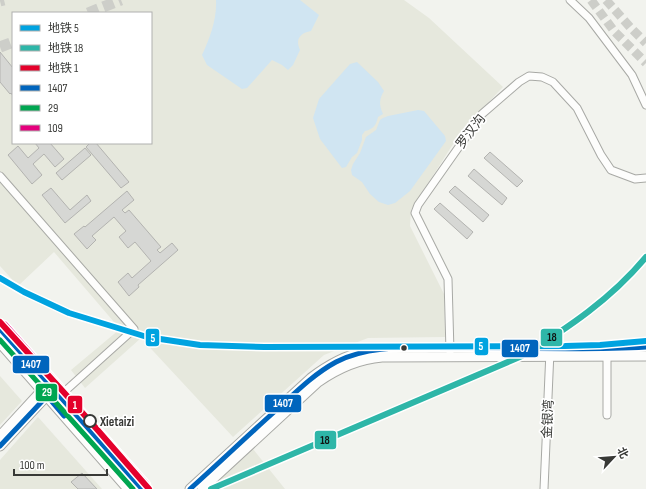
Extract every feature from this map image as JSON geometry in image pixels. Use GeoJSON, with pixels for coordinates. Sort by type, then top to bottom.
{"type":"FeatureCollection","features":[{"type":"Feature","properties":{"kind":"main road"},"geometry":{"type":"LineString","coordinates":[[0,329],[128,489]]}},
{"type":"Feature","properties":{"kind":"main road"},"geometry":{"type":"LineString","coordinates":[[0,343],[49,392],[60,396],[142,489]]}},
{"type":"Feature","properties":{"kind":"main road"},"geometry":{"type":"LineString","coordinates":[[550,353],[646,347]]}},
{"type":"Feature","properties":{"kind":"main road"},"geometry":{"type":"LineString","coordinates":[[190,489],[312,378],[323,369],[350,356],[371,350],[550,353],[607,357],[646,356]]}},
{"type":"Feature","properties":{"kind":"main road"},"geometry":{"type":"LineString","coordinates":[[202,489],[318,382],[339,369],[351,363],[372,358],[450,352]]}},
{"type":"Feature","properties":{"kind":"main road"},"geometry":{"type":"LineString","coordinates":[[0,436],[49,392]]}},
{"type":"Feature","properties":{"kind":"main road"},"geometry":{"type":"LineString","coordinates":[[0,446],[49,392]]}},
{"type":"Feature","properties":{"kind":"street"},"geometry":{"type":"LineString","coordinates":[[570,0],[589,18],[632,74],[646,105]]}},
{"type":"Feature","properties":{"kind":"street","name":"罗汉沟"},"geometry":{"type":"LineString","coordinates":[[450,352],[448,279],[416,213],[418,205],[482,114],[519,82],[529,76],[542,77],[553,82],[577,108],[601,155],[611,170],[635,180],[646,178]]}},
{"type":"Feature","properties":{"kind":"street"},"geometry":{"type":"LineString","coordinates":[[0,176],[134,330],[60,396]]}},
{"type":"Feature","properties":{"kind":"street","name":"金银湾"},"geometry":{"type":"LineString","coordinates":[[544,489],[550,353]]}},
{"type":"Feature","properties":{"kind":"street"},"geometry":{"type":"LineString","coordinates":[[607,357],[607,415]]}},
{"type":"Feature","properties":{"kind":"shaded area"},"geometry":{"type":"Polygon","coordinates":[[[0,0],[404,0],[429,18],[503,87],[462,130],[411,210],[410,226],[444,294],[445,337],[368,338],[324,355],[233,437],[141,338],[85,388],[71,370],[120,329],[54,252],[18,286],[0,266],[0,0]]]}},
{"type":"Feature","properties":{"kind":"shaded area"},"geometry":{"type":"Polygon","coordinates":[[[0,376],[22,401],[0,425],[0,376]]]}},
{"type":"Feature","properties":{"kind":"shaded area"},"geometry":{"type":"Polygon","coordinates":[[[38,417],[102,489],[0,489],[0,460],[38,417]]]}},
{"type":"Feature","properties":{"kind":"shaded area"},"geometry":{"type":"Polygon","coordinates":[[[253,449],[285,489],[210,489],[253,449]]]}},
{"type":"Feature","properties":{"kind":"water"},"geometry":{"type":"Polygon","coordinates":[[[216,0],[300,0],[319,15],[311,31],[301,35],[298,40],[300,50],[293,65],[288,70],[272,60],[247,88],[242,89],[207,65],[202,55],[212,28],[216,0]]]}},
{"type":"Feature","properties":{"kind":"water"},"geometry":{"type":"Polygon","coordinates":[[[357,62],[378,82],[384,91],[380,102],[383,114],[378,117],[373,128],[365,131],[362,135],[362,140],[357,153],[352,157],[346,167],[342,168],[320,139],[313,118],[319,99],[350,64],[357,62]]]}},
{"type":"Feature","properties":{"kind":"water"},"geometry":{"type":"Polygon","coordinates":[[[418,110],[424,111],[445,136],[446,141],[410,191],[395,203],[388,205],[379,202],[370,194],[362,182],[352,175],[351,170],[353,164],[360,153],[366,137],[376,130],[380,120],[388,116],[418,110]]]}},
{"type":"Feature","properties":{"kind":"building"},"geometry":{"type":"Polygon","coordinates":[[[0,52],[12,67],[12,94],[0,82],[0,52]]]}},
{"type":"Feature","properties":{"kind":"building"},"geometry":{"type":"Polygon","coordinates":[[[36,144],[51,144],[64,159],[55,167],[44,154],[33,164],[42,175],[32,184],[8,155],[18,146],[28,158],[39,148],[36,144]]]}},
{"type":"Feature","properties":{"kind":"building"},"geometry":{"type":"Polygon","coordinates":[[[89,144],[97,144],[129,182],[121,188],[86,147],[89,144]]]}},
{"type":"Feature","properties":{"kind":"building"},"geometry":{"type":"Polygon","coordinates":[[[85,148],[91,155],[62,180],[56,173],[85,148]]]}},
{"type":"Feature","properties":{"kind":"building"},"geometry":{"type":"Polygon","coordinates":[[[490,152],[523,181],[517,187],[484,158],[490,152]]]}},
{"type":"Feature","properties":{"kind":"building"},"geometry":{"type":"Polygon","coordinates":[[[474,169],[507,198],[502,205],[468,176],[474,169]]]}},
{"type":"Feature","properties":{"kind":"building"},"geometry":{"type":"Polygon","coordinates":[[[455,186],[489,215],[483,222],[449,192],[455,186]]]}},
{"type":"Feature","properties":{"kind":"building"},"geometry":{"type":"Polygon","coordinates":[[[51,188],[70,210],[87,195],[91,201],[65,223],[42,195],[51,188]]]}},
{"type":"Feature","properties":{"kind":"building"},"geometry":{"type":"Polygon","coordinates":[[[127,191],[134,200],[122,210],[125,213],[129,210],[161,247],[157,250],[160,253],[172,243],[178,250],[138,285],[139,287],[129,296],[118,282],[128,273],[132,278],[151,261],[135,242],[128,248],[119,237],[126,231],[114,217],[92,236],[96,240],[87,249],[74,234],[84,226],[85,227],[127,191]]]}},
{"type":"Feature","properties":{"kind":"building"},"geometry":{"type":"Polygon","coordinates":[[[440,203],[473,232],[467,239],[434,209],[440,203]]]}},
{"type":"Feature","properties":{"kind":"building"},"geometry":{"type":"Polygon","coordinates":[[[82,473],[97,489],[78,489],[71,482],[82,473]]]}},
{"type":"Feature","properties":{"kind":"tunnel"},"geometry":{"type":"LineString","coordinates":[[0,1],[4,0]]}},
{"type":"Feature","properties":{"kind":"tunnel"},"geometry":{"type":"LineString","coordinates":[[91,12],[121,0]]}},
{"type":"Feature","properties":{"kind":"tunnel"},"geometry":{"type":"LineString","coordinates":[[591,0],[614,31],[646,63]]}},
{"type":"Feature","properties":{"kind":"tunnel"},"geometry":{"type":"LineString","coordinates":[[606,0],[646,43]]}},
{"type":"Feature","properties":{"kind":"tunnel"},"geometry":{"type":"LineString","coordinates":[[0,47],[12,42]]}},
{"type":"Feature","properties":{"kind":"metro line","name":"18"},"geometry":{"type":"LineString","coordinates":[[211,489],[522,356],[556,335],[588,312],[633,272],[646,257]]}},
{"type":"Feature","properties":{"kind":"metro line","name":"5"},"geometry":{"type":"LineString","coordinates":[[0,278],[24,292],[69,313],[147,337],[200,345],[264,347],[565,346],[646,341]]}},
{"type":"Feature","properties":{"kind":"metro line","name":"1"},"geometry":{"type":"LineString","coordinates":[[0,322],[149,489]]}},
{"type":"Feature","properties":{"kind":"transit line","name":"109"},"geometry":{"type":"LineString","coordinates":[[5,324],[147,484]]}},
{"type":"Feature","properties":{"kind":"transit line","name":"1407"},"geometry":{"type":"LineString","coordinates":[[0,329],[142,489]]}},
{"type":"Feature","properties":{"kind":"transit line","name":"29"},"geometry":{"type":"LineString","coordinates":[[0,340],[133,489]]}},
{"type":"Feature","properties":{"kind":"transit line","name":"1407"},"geometry":{"type":"LineString","coordinates":[[190,489],[295,392],[327,367],[349,357],[375,350],[402,348],[570,349],[646,347]]}},
{"type":"Feature","properties":{"kind":"transit line","name":"1407"},"geometry":{"type":"LineString","coordinates":[[0,446],[47,396],[64,416]]}},
{"type":"Feature","properties":{"kind":"place","name":"Xietaizi"},"geometry":{"type":"Point","coordinates":[90,421]}}]}
